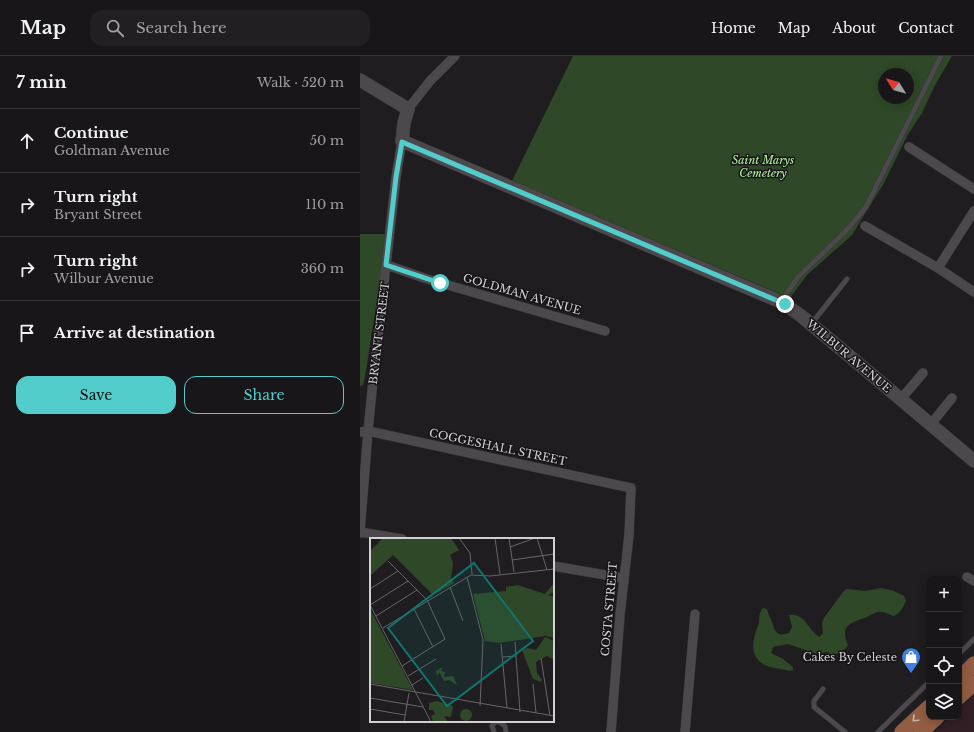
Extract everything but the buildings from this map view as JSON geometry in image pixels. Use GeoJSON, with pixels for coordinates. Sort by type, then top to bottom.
{"type":"FeatureCollection","features":[{"type":"Feature","properties":{"kind":"main road"},"geometry":{"type":"LineString","coordinates":[[962,675],[974,664]]}},
{"type":"Feature","properties":{"kind":"main road"},"geometry":{"type":"LineString","coordinates":[[962,694],[974,682]]}},
{"type":"Feature","properties":{"kind":"main road"},"geometry":{"type":"LineString","coordinates":[[902,732],[926,710]]}},
{"type":"Feature","properties":{"kind":"main road"},"geometry":{"type":"LineString","coordinates":[[921,732],[934,720]]}},
{"type":"Feature","properties":{"kind":"street","name":"BRYANT STREET"},"geometry":{"type":"LineString","coordinates":[[360,533],[364,432],[404,123],[408,108],[430,81],[455,56]]}},
{"type":"Feature","properties":{"kind":"street"},"geometry":{"type":"LineString","coordinates":[[360,80],[408,108]]}},
{"type":"Feature","properties":{"kind":"street","name":"WILBUR AVENUE"},"geometry":{"type":"LineString","coordinates":[[402,142],[781,302],[810,324],[974,461]]}},
{"type":"Feature","properties":{"kind":"street"},"geometry":{"type":"LineString","coordinates":[[909,147],[974,189]]}},
{"type":"Feature","properties":{"kind":"street"},"geometry":{"type":"LineString","coordinates":[[938,268],[974,211]]}},
{"type":"Feature","properties":{"kind":"street"},"geometry":{"type":"LineString","coordinates":[[865,226],[938,268],[974,292]]}},
{"type":"Feature","properties":{"kind":"street","name":"GOLDMAN AVENUE"},"geometry":{"type":"LineString","coordinates":[[386,265],[430,280],[605,331]]}},
{"type":"Feature","properties":{"kind":"street"},"geometry":{"type":"LineString","coordinates":[[901,399],[922,373]]}},
{"type":"Feature","properties":{"kind":"street"},"geometry":{"type":"LineString","coordinates":[[931,424],[952,398]]}},
{"type":"Feature","properties":{"kind":"street","name":"COGGESHALL STREET"},"geometry":{"type":"LineString","coordinates":[[364,432],[631,488]]}},
{"type":"Feature","properties":{"kind":"street","name":"COSTA STREET"},"geometry":{"type":"LineString","coordinates":[[611,732],[631,488]]}},
{"type":"Feature","properties":{"kind":"street"},"geometry":{"type":"LineString","coordinates":[[360,533],[395,538]]}},
{"type":"Feature","properties":{"kind":"street"},"geometry":{"type":"LineString","coordinates":[[554,566],[623,578]]}},
{"type":"Feature","properties":{"kind":"street"},"geometry":{"type":"LineString","coordinates":[[685,732],[695,614]]}},
{"type":"Feature","properties":{"kind":"lane"},"geometry":{"type":"LineString","coordinates":[[781,302],[798,277],[842,235],[866,207],[941,56]]}},
{"type":"Feature","properties":{"kind":"lane"},"geometry":{"type":"LineString","coordinates":[[810,324],[848,279]]}},
{"type":"Feature","properties":{"kind":"lane"},"geometry":{"type":"LineString","coordinates":[[962,651],[974,639]]}},
{"type":"Feature","properties":{"kind":"lane"},"geometry":{"type":"LineString","coordinates":[[878,732],[926,684]]}},
{"type":"Feature","properties":{"kind":"lane"},"geometry":{"type":"LineString","coordinates":[[823,689],[814,701],[814,707],[845,732]]}},
{"type":"Feature","properties":{"kind":"lane"},"geometry":{"type":"LineString","coordinates":[[494,732],[492,726],[495,722],[499,722],[505,726],[506,732]]}},
{"type":"Feature","properties":{"kind":"shaded area"},"geometry":{"type":"Polygon","coordinates":[[[974,695],[974,732],[935,732],[948,720],[962,720],[962,706],[974,695]]]}},
{"type":"Feature","properties":{"kind":"green space","name":"Saint Marys Cemetery"},"geometry":{"type":"Polygon","coordinates":[[[573,56],[952,56],[934,87],[922,113],[907,136],[884,183],[852,235],[807,275],[790,298],[512,181],[573,56]]]}},
{"type":"Feature","properties":{"kind":"green space"},"geometry":{"type":"Polygon","coordinates":[[[360,234],[385,234],[379,287],[365,377],[363,385],[360,386],[360,234]]]}},
{"type":"Feature","properties":{"kind":"green space"},"geometry":{"type":"Polygon","coordinates":[[[881,588],[894,591],[904,596],[906,601],[902,610],[894,616],[885,612],[874,613],[848,625],[845,633],[848,645],[845,649],[835,655],[827,652],[817,654],[788,644],[773,647],[771,653],[783,659],[793,667],[793,670],[790,671],[765,665],[756,658],[753,642],[759,624],[761,610],[763,608],[767,609],[777,633],[789,633],[792,627],[789,615],[794,615],[803,619],[812,631],[820,637],[823,633],[822,623],[824,618],[846,589],[865,591],[881,588]]]}},
{"type":"Feature","properties":{"kind":"place","name":"Cakes By Celeste"},"geometry":{"type":"Point","coordinates":[911,674]}},
{"type":"Feature","properties":{"kind":"route"},"geometry":{"type":"LineString","coordinates":[[440,283],[386,265],[396,177],[402,142],[785,304]]}}]}
